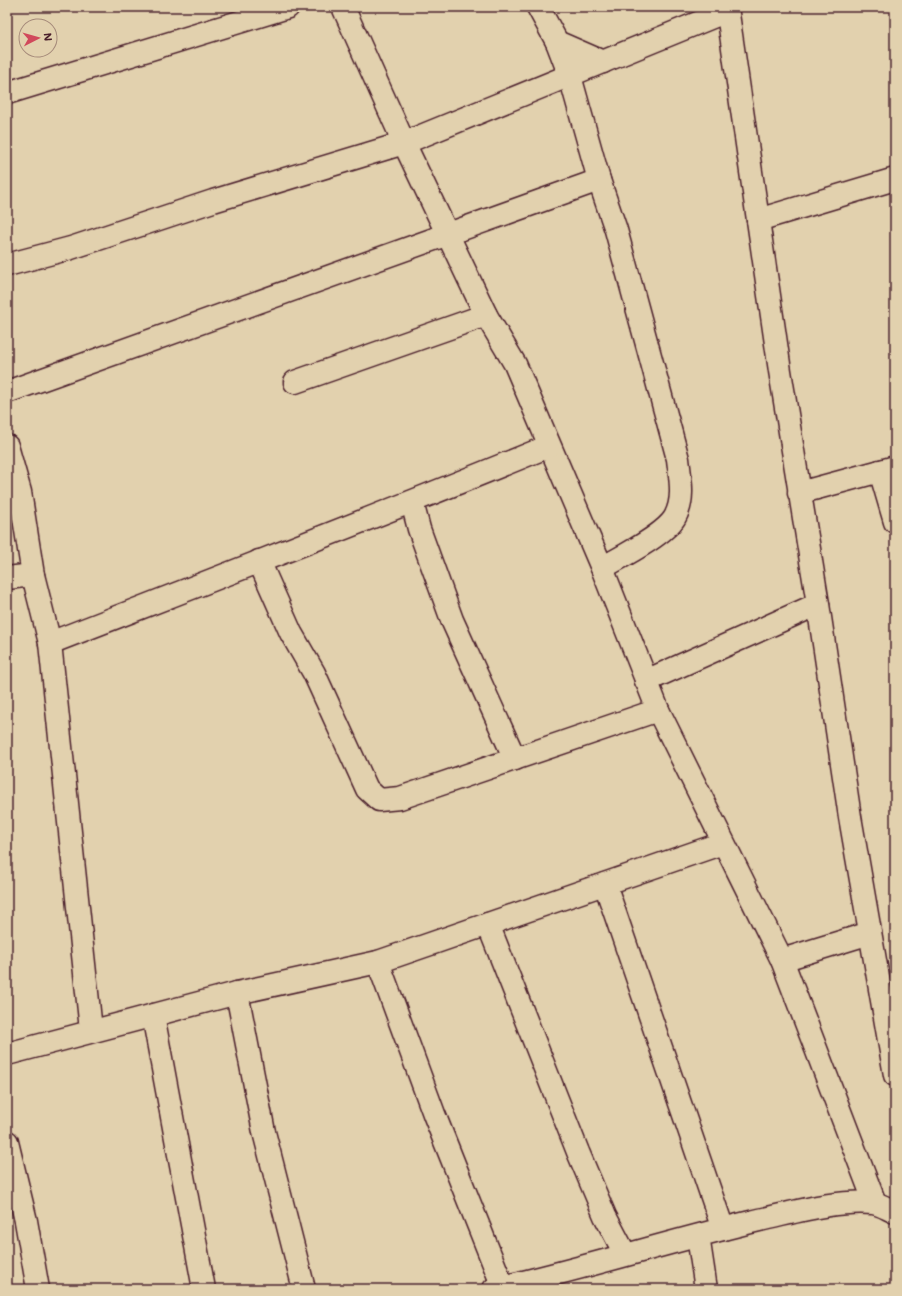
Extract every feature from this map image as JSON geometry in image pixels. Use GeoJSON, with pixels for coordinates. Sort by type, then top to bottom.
{"type":"FeatureCollection","features":[{"type":"Feature","properties":{"kind":"street"},"geometry":{"type":"LineString","coordinates":[[7,93],[288,7]]}},
{"type":"Feature","properties":{"kind":"street"},"geometry":{"type":"LineString","coordinates":[[343,7],[404,143],[486,315],[515,364],[602,568],[658,710],[782,960],[875,1203]]}},
{"type":"Feature","properties":{"kind":"street"},"geometry":{"type":"LineString","coordinates":[[538,7],[557,42],[570,76],[599,180],[616,230],[678,459],[681,496],[675,517],[654,537],[602,568]]}},
{"type":"Feature","properties":{"kind":"street"},"geometry":{"type":"LineString","coordinates":[[7,265],[71,248],[220,199],[404,143],[570,76],[727,9],[799,493],[818,604],[850,817],[895,1075]]}},
{"type":"Feature","properties":{"kind":"street"},"geometry":{"type":"LineString","coordinates":[[557,42],[603,62]]}},
{"type":"Feature","properties":{"kind":"street"},"geometry":{"type":"LineString","coordinates":[[758,220],[895,179]]}},
{"type":"Feature","properties":{"kind":"street"},"geometry":{"type":"LineString","coordinates":[[7,392],[599,180]]}},
{"type":"Feature","properties":{"kind":"street"},"geometry":{"type":"LineString","coordinates":[[295,382],[486,315]]}},
{"type":"Feature","properties":{"kind":"street"},"geometry":{"type":"LineString","coordinates":[[7,446],[20,492],[33,575],[50,643],[90,1030]]}},
{"type":"Feature","properties":{"kind":"street"},"geometry":{"type":"LineString","coordinates":[[50,643],[412,502],[549,446]]}},
{"type":"Feature","properties":{"kind":"street"},"geometry":{"type":"LineString","coordinates":[[799,493],[887,469],[895,522]]}},
{"type":"Feature","properties":{"kind":"street"},"geometry":{"type":"LineString","coordinates":[[412,502],[419,530],[452,620],[515,759]]}},
{"type":"Feature","properties":{"kind":"street"},"geometry":{"type":"LineString","coordinates":[[259,561],[291,633],[314,673],[367,789],[372,796],[379,800],[400,798],[658,710]]}},
{"type":"Feature","properties":{"kind":"street"},"geometry":{"type":"LineString","coordinates":[[7,578],[33,575]]}},
{"type":"Feature","properties":{"kind":"street"},"geometry":{"type":"LineString","coordinates":[[646,681],[818,604]]}},
{"type":"Feature","properties":{"kind":"street"},"geometry":{"type":"LineString","coordinates":[[7,1054],[90,1030],[237,993],[378,962],[723,843]]}},
{"type":"Feature","properties":{"kind":"street"},"geometry":{"type":"LineString","coordinates":[[605,884],[723,1229]]}},
{"type":"Feature","properties":{"kind":"street"},"geometry":{"type":"LineString","coordinates":[[488,924],[578,1152],[605,1216],[625,1254]]}},
{"type":"Feature","properties":{"kind":"street"},"geometry":{"type":"LineString","coordinates":[[782,960],[870,933]]}},
{"type":"Feature","properties":{"kind":"street"},"geometry":{"type":"LineString","coordinates":[[378,962],[499,1288],[537,1284],[625,1254],[723,1229],[831,1205],[844,1203],[875,1203],[895,1212]]}},
{"type":"Feature","properties":{"kind":"street"},"geometry":{"type":"LineString","coordinates":[[237,993],[264,1132],[304,1289]]}},
{"type":"Feature","properties":{"kind":"street"},"geometry":{"type":"LineString","coordinates":[[153,1015],[204,1289]]}},
{"type":"Feature","properties":{"kind":"street"},"geometry":{"type":"LineString","coordinates":[[7,1142],[26,1221],[38,1289]]}},
{"type":"Feature","properties":{"kind":"street"},"geometry":{"type":"LineString","coordinates":[[698,1236],[706,1289]]}}]}
